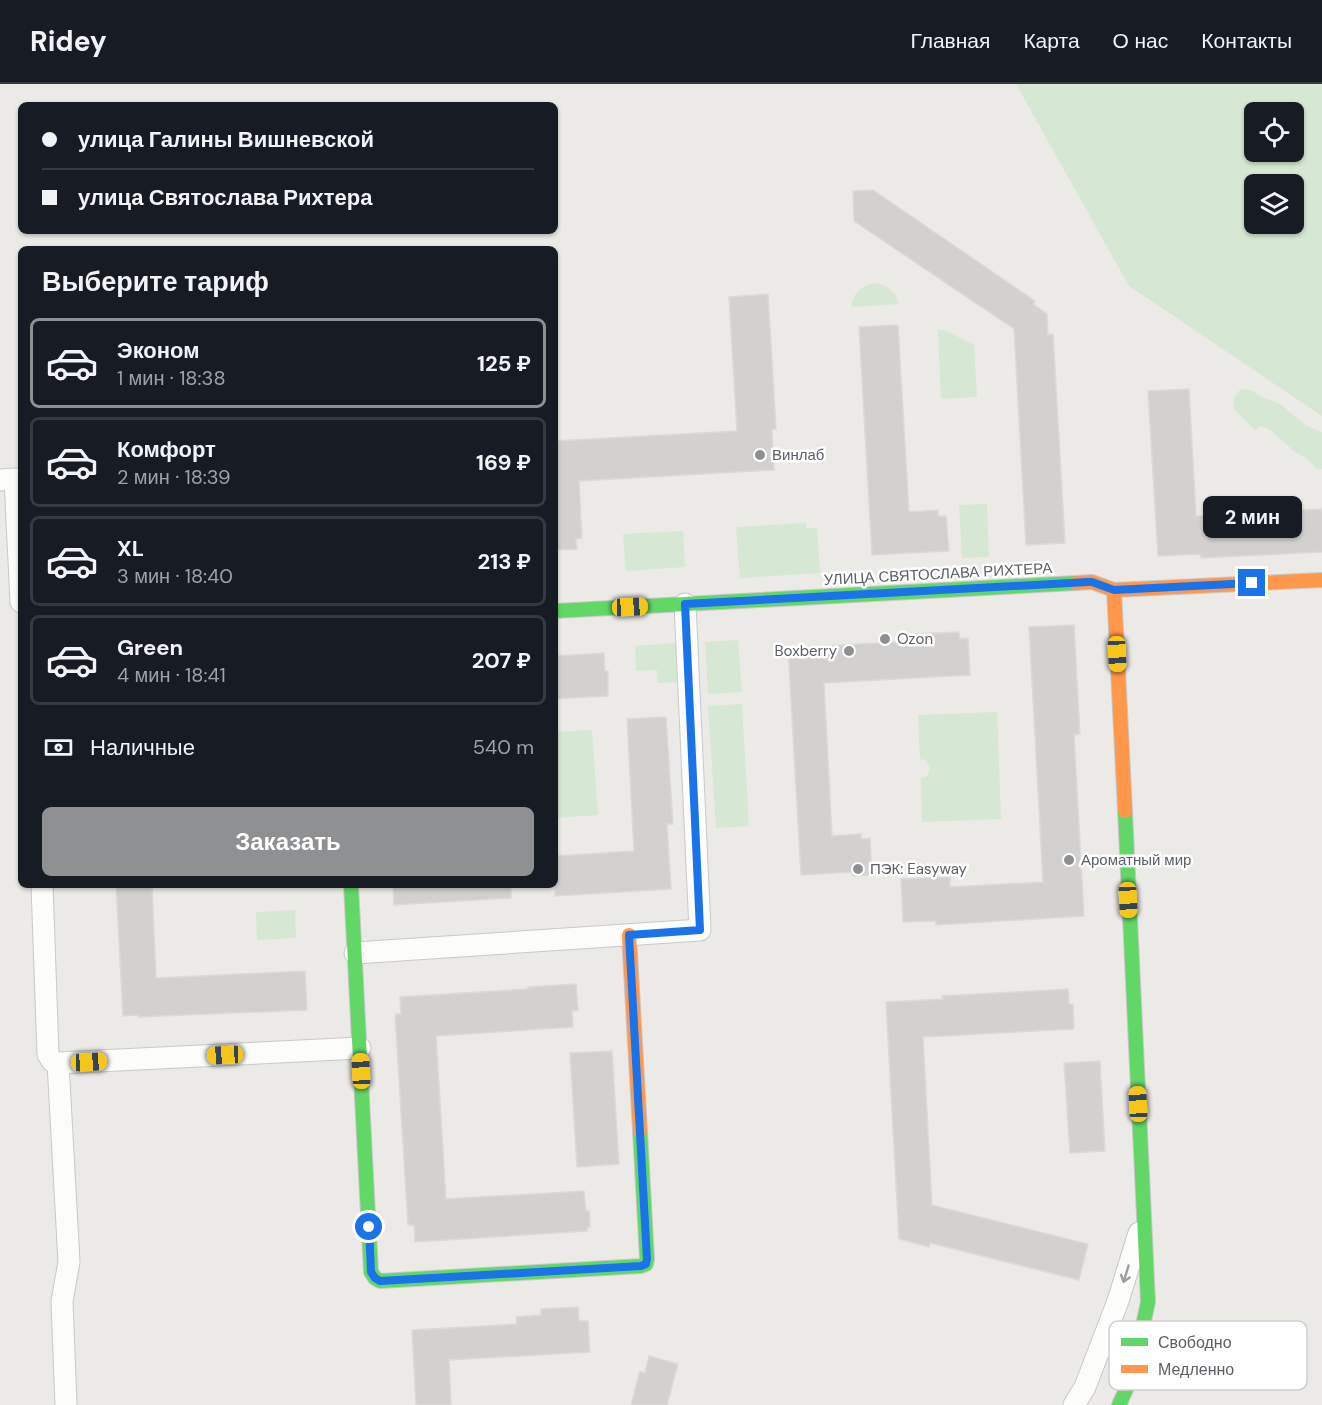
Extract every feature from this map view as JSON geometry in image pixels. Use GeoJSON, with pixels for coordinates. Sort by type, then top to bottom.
{"type":"FeatureCollection","features":[{"type":"Feature","properties":{"kind":"street"},"geometry":{"type":"LineString","coordinates":[[0,480],[15,479],[18,540]]}},
{"type":"Feature","properties":{"kind":"street","name":"УЛИЦА СВЯТОСЛАВА РИХТЕРА"},"geometry":{"type":"LineString","coordinates":[[558,611],[1092,582],[1114,590],[1322,580]]}},
{"type":"Feature","properties":{"kind":"street"},"geometry":{"type":"LineString","coordinates":[[1114,590],[1148,1302],[1144,1321]]}},
{"type":"Feature","properties":{"kind":"street"},"geometry":{"type":"LineString","coordinates":[[355,953],[700,930],[685,604]]}},
{"type":"Feature","properties":{"kind":"street"},"geometry":{"type":"LineString","coordinates":[[42,888],[48,1054],[52,1061],[57,1063],[360,1048]]}},
{"type":"Feature","properties":{"kind":"street"},"geometry":{"type":"LineString","coordinates":[[351,888],[371,1272],[380,1281],[646,1264],[629,935]]}},
{"type":"Feature","properties":{"kind":"street"},"geometry":{"type":"LineString","coordinates":[[57,1063],[69,1262],[62,1301],[66,1405]]}},
{"type":"Feature","properties":{"kind":"street"},"geometry":{"type":"LineString","coordinates":[[1110,1321],[1143,1218]]}},
{"type":"Feature","properties":{"kind":"street"},"geometry":{"type":"LineString","coordinates":[[1074,1405],[1085,1387],[1109,1324]]}},
{"type":"Feature","properties":{"kind":"street"},"geometry":{"type":"LineString","coordinates":[[1119,1405],[1126,1390]]}},
{"type":"Feature","properties":{"kind":"green space"},"geometry":{"type":"Polygon","coordinates":[[[1016,84],[1322,84],[1322,416],[1129,286],[1016,84]]]}},
{"type":"Feature","properties":{"kind":"green space"},"geometry":{"type":"Polygon","coordinates":[[[875,283],[890,289],[899,304],[851,307],[858,291],[875,283]]]}},
{"type":"Feature","properties":{"kind":"green space"},"geometry":{"type":"Polygon","coordinates":[[[938,330],[945,330],[974,345],[977,397],[941,399],[938,330]]]}},
{"type":"Feature","properties":{"kind":"green space"},"geometry":{"type":"Polygon","coordinates":[[[1246,389],[1280,404],[1307,426],[1322,432],[1322,469],[1318,470],[1269,429],[1261,426],[1255,430],[1237,412],[1233,402],[1235,396],[1240,390],[1246,389]]]}},
{"type":"Feature","properties":{"kind":"green space"},"geometry":{"type":"Polygon","coordinates":[[[987,504],[989,557],[962,558],[959,505],[987,504]]]}},
{"type":"Feature","properties":{"kind":"green space"},"geometry":{"type":"Polygon","coordinates":[[[806,523],[806,528],[817,528],[820,573],[740,578],[736,527],[806,523]]]}},
{"type":"Feature","properties":{"kind":"green space"},"geometry":{"type":"Polygon","coordinates":[[[683,531],[685,567],[626,571],[623,534],[683,531]]]}},
{"type":"Feature","properties":{"kind":"green space"},"geometry":{"type":"Polygon","coordinates":[[[738,640],[742,692],[708,694],[705,642],[738,640]]]}},
{"type":"Feature","properties":{"kind":"green space"},"geometry":{"type":"Polygon","coordinates":[[[676,643],[679,682],[658,683],[657,670],[636,671],[635,646],[676,643]]]}},
{"type":"Feature","properties":{"kind":"green space"},"geometry":{"type":"Polygon","coordinates":[[[742,704],[749,826],[716,828],[708,706],[742,704]]]}},
{"type":"Feature","properties":{"kind":"green space"},"geometry":{"type":"Polygon","coordinates":[[[997,712],[1001,819],[922,822],[921,778],[927,775],[930,768],[925,760],[920,759],[918,715],[997,712]]]}},
{"type":"Feature","properties":{"kind":"green space"},"geometry":{"type":"Polygon","coordinates":[[[592,730],[598,815],[558,818],[558,732],[592,730]]]}},
{"type":"Feature","properties":{"kind":"green space"},"geometry":{"type":"Polygon","coordinates":[[[295,910],[296,938],[257,940],[256,912],[295,910]]]}},
{"type":"Feature","properties":{"kind":"building"},"geometry":{"type":"Polygon","coordinates":[[[873,190],[1035,301],[1033,304],[1047,314],[1048,335],[1053,334],[1065,543],[1026,545],[1014,329],[854,221],[853,191],[873,190]]]}},
{"type":"Feature","properties":{"kind":"building"},"geometry":{"type":"Polygon","coordinates":[[[768,294],[776,429],[772,430],[774,470],[579,481],[582,538],[576,539],[577,549],[558,550],[558,441],[737,431],[729,297],[768,294]]]}},
{"type":"Feature","properties":{"kind":"building"},"geometry":{"type":"Polygon","coordinates":[[[898,325],[909,512],[938,510],[938,516],[946,516],[949,551],[872,555],[859,327],[898,325]]]}},
{"type":"Feature","properties":{"kind":"building"},"geometry":{"type":"Polygon","coordinates":[[[1189,389],[1196,516],[1322,509],[1322,552],[1201,558],[1200,554],[1158,556],[1148,391],[1189,389]]]}},
{"type":"Feature","properties":{"kind":"building"},"geometry":{"type":"Polygon","coordinates":[[[1074,625],[1080,734],[1074,735],[1084,916],[936,925],[936,921],[903,922],[901,879],[950,877],[950,887],[1043,882],[1029,627],[1074,625]]]}},
{"type":"Feature","properties":{"kind":"building"},"geometry":{"type":"Polygon","coordinates":[[[959,632],[960,639],[968,638],[970,675],[824,683],[832,836],[861,834],[861,839],[870,838],[872,875],[853,876],[852,872],[801,875],[788,648],[914,641],[913,634],[959,632]]]}},
{"type":"Feature","properties":{"kind":"building"},"geometry":{"type":"Polygon","coordinates":[[[604,653],[605,671],[608,671],[608,696],[558,699],[558,656],[604,653]]]}},
{"type":"Feature","properties":{"kind":"building"},"geometry":{"type":"Polygon","coordinates":[[[666,717],[673,824],[667,824],[671,889],[555,896],[555,888],[558,888],[558,856],[634,851],[627,719],[666,717]]]}},
{"type":"Feature","properties":{"kind":"building"},"geometry":{"type":"Polygon","coordinates":[[[116,888],[152,888],[156,978],[305,971],[307,1010],[123,1016],[116,888]]]}},
{"type":"Feature","properties":{"kind":"building"},"geometry":{"type":"Polygon","coordinates":[[[393,888],[511,888],[511,898],[394,905],[393,888]]]}},
{"type":"Feature","properties":{"kind":"building"},"geometry":{"type":"Polygon","coordinates":[[[576,984],[578,1010],[572,1011],[573,1027],[436,1036],[446,1199],[584,1191],[590,1227],[587,1231],[415,1242],[414,1225],[408,1225],[395,1014],[401,1014],[400,997],[576,984]]]}},
{"type":"Feature","properties":{"kind":"building"},"geometry":{"type":"Polygon","coordinates":[[[1068,989],[1069,1004],[1073,1004],[1074,1029],[923,1037],[932,1205],[1088,1244],[1079,1280],[930,1243],[929,1247],[899,1239],[886,1002],[943,999],[942,996],[1068,989]]]}},
{"type":"Feature","properties":{"kind":"building"},"geometry":{"type":"Polygon","coordinates":[[[612,1051],[619,1164],[577,1167],[570,1053],[612,1051]]]}},
{"type":"Feature","properties":{"kind":"building"},"geometry":{"type":"Polygon","coordinates":[[[1100,1061],[1105,1151],[1070,1153],[1064,1063],[1100,1061]]]}},
{"type":"Feature","properties":{"kind":"building"},"geometry":{"type":"Polygon","coordinates":[[[578,1307],[579,1321],[588,1321],[590,1352],[449,1360],[451,1405],[416,1405],[412,1330],[517,1324],[516,1317],[541,1315],[541,1309],[578,1307]]]}},
{"type":"Feature","properties":{"kind":"building"},"geometry":{"type":"Polygon","coordinates":[[[649,1356],[678,1364],[667,1405],[631,1405],[640,1371],[645,1373],[649,1356]]]}},
{"type":"Feature","properties":{"kind":"traffic: fast"},"geometry":{"type":"LineString","coordinates":[[558,611],[1076,583]]}},
{"type":"Feature","properties":{"kind":"traffic: fast"},"geometry":{"type":"LineString","coordinates":[[1125,811],[1148,1302],[1144,1321]]}},
{"type":"Feature","properties":{"kind":"traffic: fast"},"geometry":{"type":"LineString","coordinates":[[351,888],[371,1272],[375,1278],[380,1281],[646,1264],[640,1131]]}},
{"type":"Feature","properties":{"kind":"traffic: fast"},"geometry":{"type":"LineString","coordinates":[[1119,1405],[1126,1390]]}},
{"type":"Feature","properties":{"kind":"traffic: slow"},"geometry":{"type":"LineString","coordinates":[[1076,583],[1092,582],[1114,590],[1322,580]]}},
{"type":"Feature","properties":{"kind":"traffic: slow"},"geometry":{"type":"LineString","coordinates":[[1114,590],[1125,811]]}},
{"type":"Feature","properties":{"kind":"traffic: slow"},"geometry":{"type":"LineString","coordinates":[[629,935],[640,1131]]}},
{"type":"Feature","properties":{"kind":"place","name":"Винлаб"},"geometry":{"type":"Point","coordinates":[760,455]}},
{"type":"Feature","properties":{"kind":"place","name":"Ozon"},"geometry":{"type":"Point","coordinates":[885,639]}},
{"type":"Feature","properties":{"kind":"place","name":"Boxberry"},"geometry":{"type":"Point","coordinates":[849,651]}},
{"type":"Feature","properties":{"kind":"place","name":"Ароматный мир"},"geometry":{"type":"Point","coordinates":[1069,860]}},
{"type":"Feature","properties":{"kind":"place","name":"ПЭК: Easyway"},"geometry":{"type":"Point","coordinates":[858,869]}},
{"type":"Feature","properties":{"kind":"route"},"geometry":{"type":"LineString","coordinates":[[369,1227],[371,1272],[380,1281],[646,1264],[629,935],[700,930],[685,604],[1088,582],[1114,590],[1252,583]]}}]}
